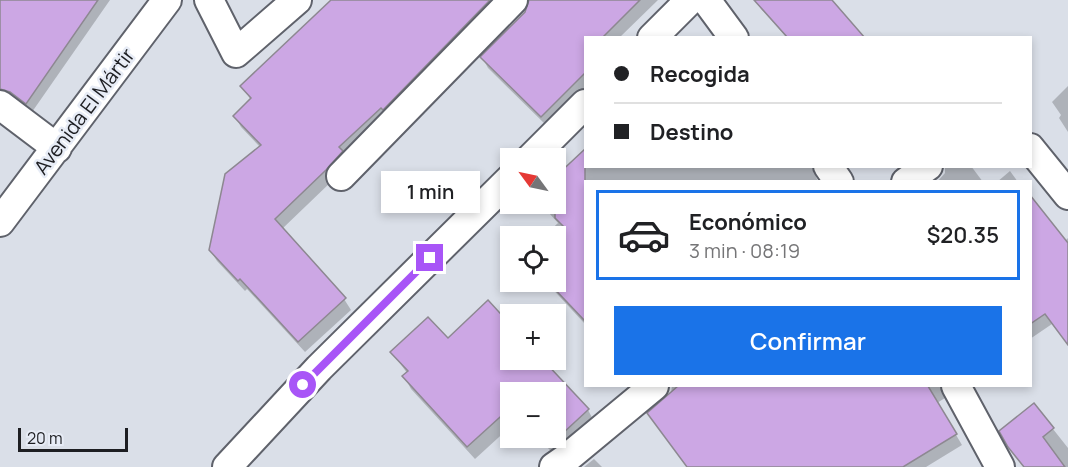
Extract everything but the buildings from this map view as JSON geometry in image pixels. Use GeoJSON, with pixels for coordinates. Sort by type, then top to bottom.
{"type":"FeatureCollection","features":[{"type":"Feature","properties":{"kind":"street","name":"Avenida El Mártir"},"geometry":{"type":"LineString","coordinates":[[0,222],[167,0]]}},
{"type":"Feature","properties":{"kind":"street"},"geometry":{"type":"LineString","coordinates":[[209,0],[237,53],[297,0]]}},
{"type":"Feature","properties":{"kind":"street"},"geometry":{"type":"LineString","coordinates":[[341,176],[513,0]]}},
{"type":"Feature","properties":{"kind":"street"},"geometry":{"type":"LineString","coordinates":[[654,36],[690,0]]}},
{"type":"Feature","properties":{"kind":"street"},"geometry":{"type":"LineString","coordinates":[[706,0],[733,36]]}},
{"type":"Feature","properties":{"kind":"street"},"geometry":{"type":"LineString","coordinates":[[0,105],[57,148]]}},
{"type":"Feature","properties":{"kind":"street"},"geometry":{"type":"LineString","coordinates":[[541,148],[584,105]]}},
{"type":"Feature","properties":{"kind":"street"},"geometry":{"type":"LineString","coordinates":[[1032,150],[1068,195]]}},
{"type":"Feature","properties":{"kind":"street"},"geometry":{"type":"LineString","coordinates":[[909,180],[925,168]]}},
{"type":"Feature","properties":{"kind":"street"},"geometry":{"type":"LineString","coordinates":[[227,467],[319,368],[500,189]]}},
{"type":"Feature","properties":{"kind":"street"},"geometry":{"type":"LineString","coordinates":[[554,467],[653,387]]}},
{"type":"Feature","properties":{"kind":"street"},"geometry":{"type":"LineString","coordinates":[[957,387],[1000,467]]}},
{"type":"Feature","properties":{"kind":"route"},"geometry":{"type":"LineString","coordinates":[[303,385],[430,258]]}}]}
